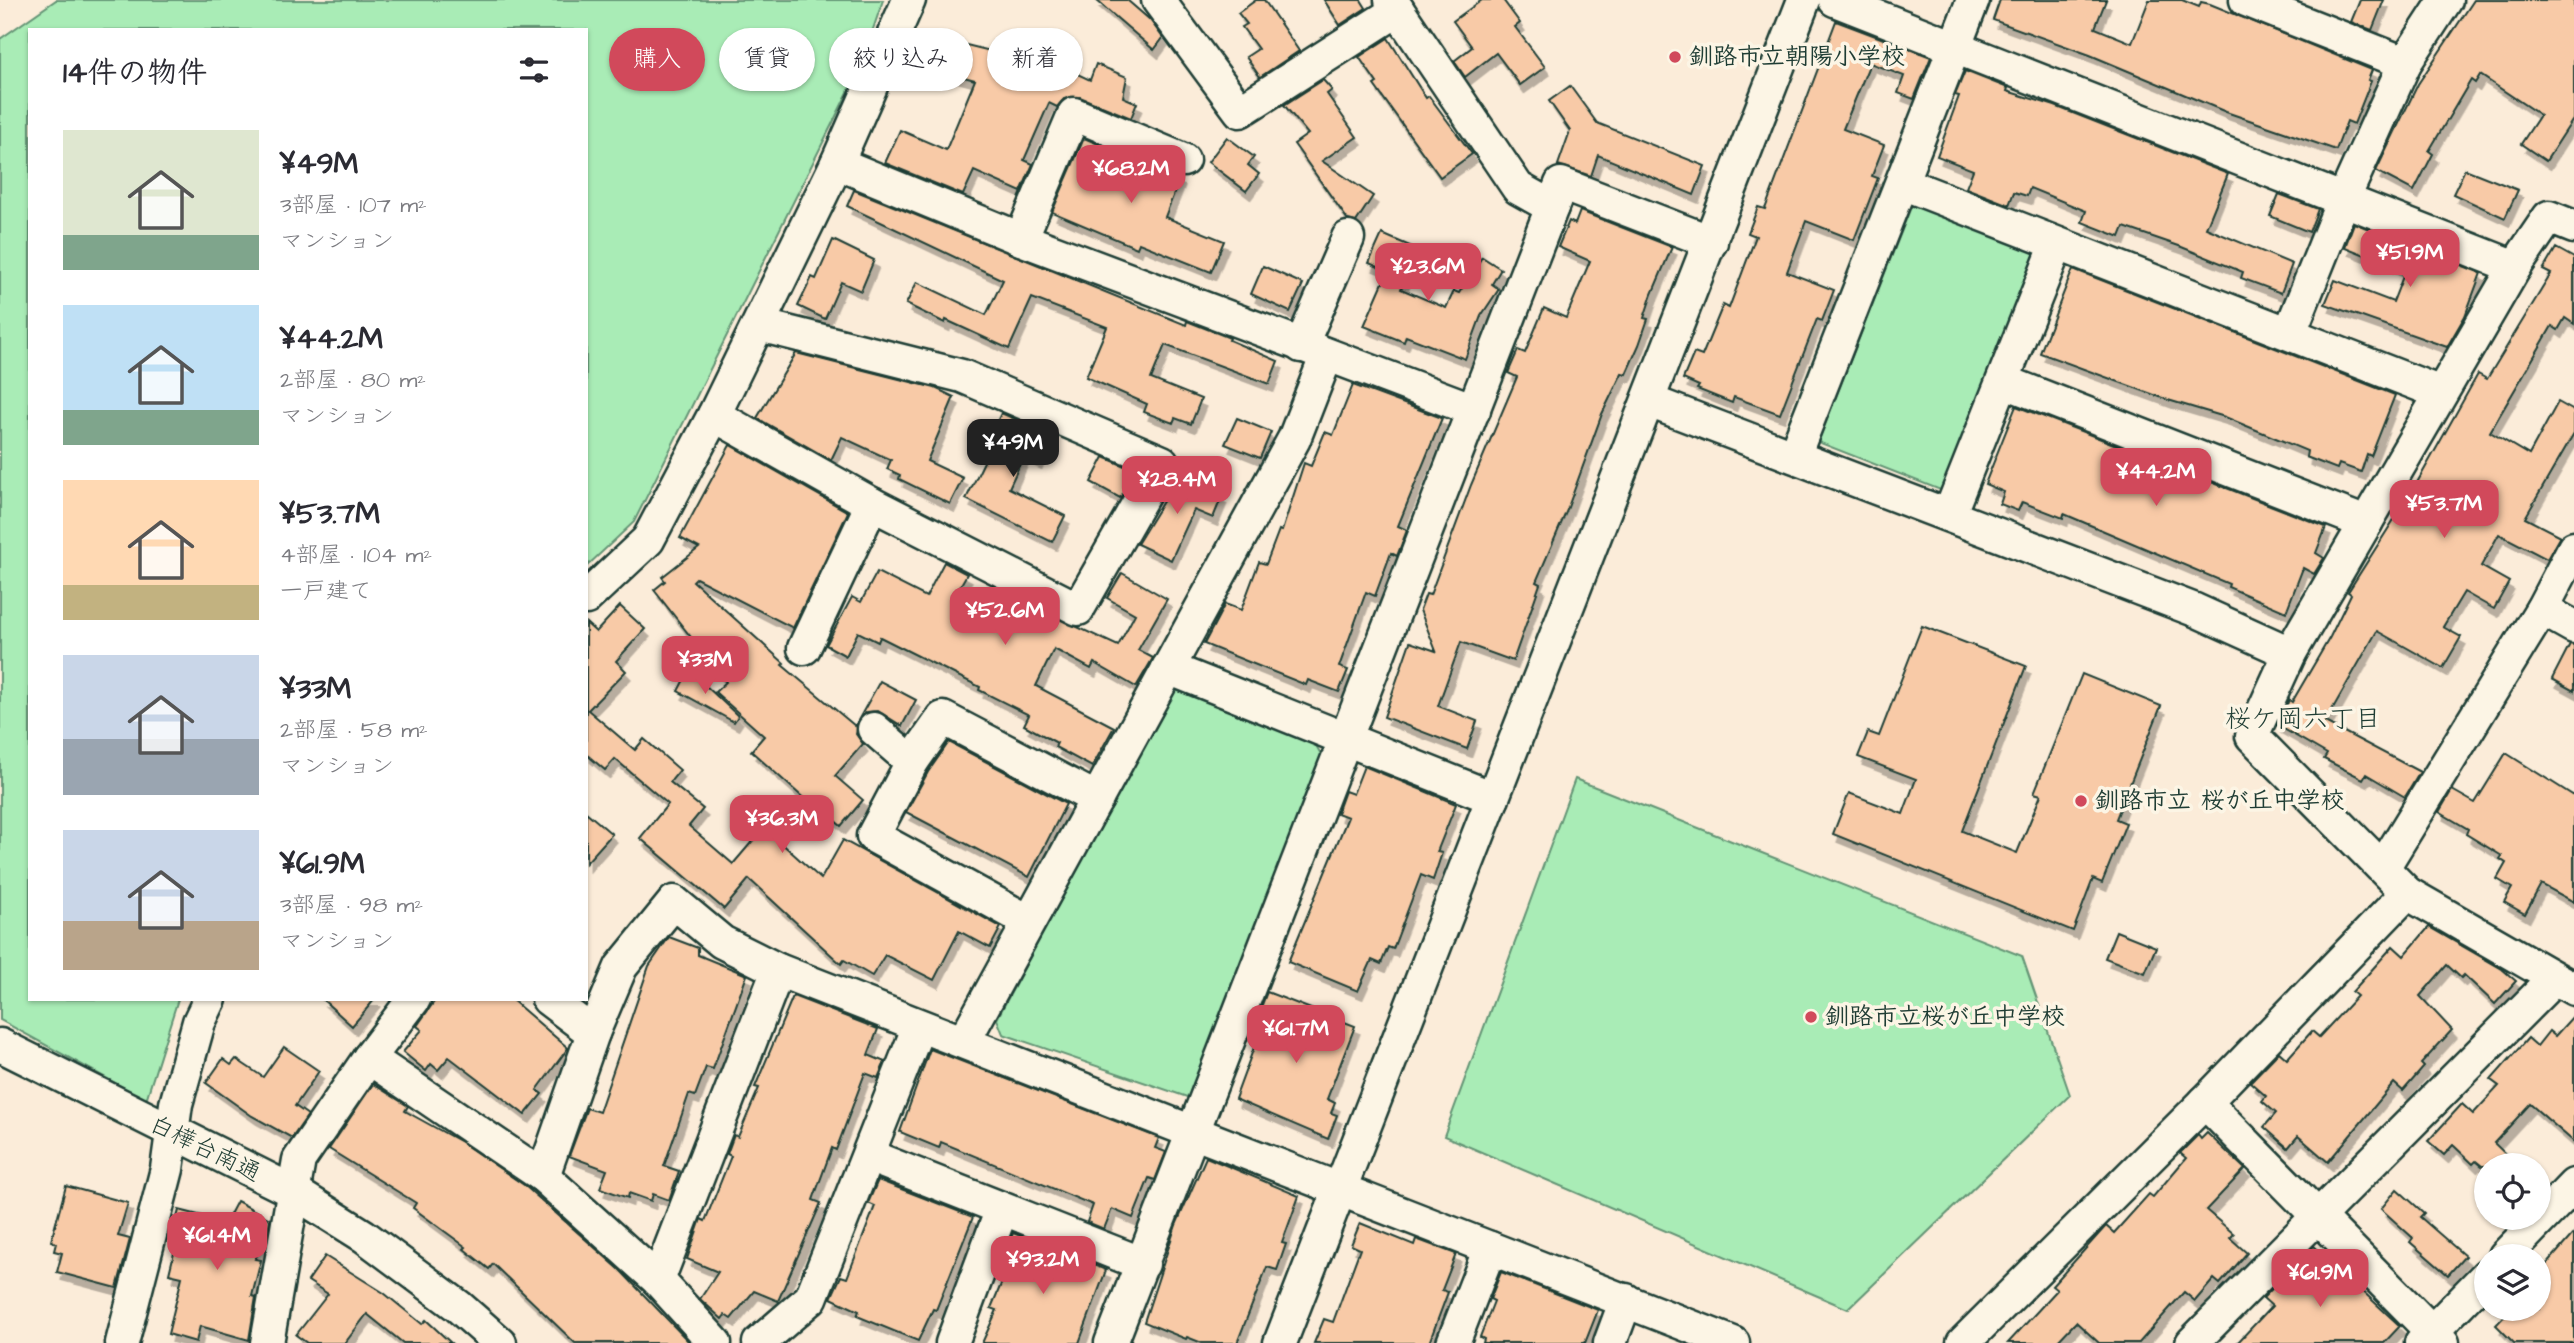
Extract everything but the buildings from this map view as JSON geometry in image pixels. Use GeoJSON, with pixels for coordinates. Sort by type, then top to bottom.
{"type":"FeatureCollection","features":[{"type":"Feature","properties":{"kind":"street"},"geometry":{"type":"LineString","coordinates":[[588,596],[648,540],[759,325],[837,163],[909,0]]}},
{"type":"Feature","properties":{"kind":"street"},"geometry":{"type":"LineString","coordinates":[[1158,0],[1240,111],[1394,5],[1518,188],[1552,207]]}},
{"type":"Feature","properties":{"kind":"street"},"geometry":{"type":"LineString","coordinates":[[1280,1343],[1804,0]]}},
{"type":"Feature","properties":{"kind":"street"},"geometry":{"type":"LineString","coordinates":[[1835,0],[2515,267]]}},
{"type":"Feature","properties":{"kind":"street"},"geometry":{"type":"LineString","coordinates":[[1794,456],[1973,0]]}},
{"type":"Feature","properties":{"kind":"street"},"geometry":{"type":"LineString","coordinates":[[2246,0],[2405,63]]}},
{"type":"Feature","properties":{"kind":"street"},"geometry":{"type":"LineString","coordinates":[[2290,332],[2344,198],[2405,63],[2446,0]]}},
{"type":"Feature","properties":{"kind":"street"},"geometry":{"type":"LineString","coordinates":[[1021,239],[1074,114],[1183,160]]}},
{"type":"Feature","properties":{"kind":"street"},"geometry":{"type":"LineString","coordinates":[[837,163],[1021,239],[1474,410]]}},
{"type":"Feature","properties":{"kind":"street"},"geometry":{"type":"LineString","coordinates":[[1902,183],[2441,393]]}},
{"type":"Feature","properties":{"kind":"street"},"geometry":{"type":"LineString","coordinates":[[1111,1343],[1347,741],[1561,184],[1711,242]]}},
{"type":"Feature","properties":{"kind":"street"},"geometry":{"type":"LineString","coordinates":[[2192,1343],[2318,1216],[2564,984],[2407,893],[2384,866],[2252,736],[2290,653],[2515,267],[2549,218],[2574,227]]}},
{"type":"Feature","properties":{"kind":"street"},"geometry":{"type":"LineString","coordinates":[[964,1041],[1294,439],[1314,351],[1348,238]]}},
{"type":"Feature","properties":{"kind":"street"},"geometry":{"type":"LineString","coordinates":[[1949,515],[2057,244]]}},
{"type":"Feature","properties":{"kind":"street"},"geometry":{"type":"LineString","coordinates":[[714,415],[872,504],[1078,609],[1162,462],[962,376],[873,351],[759,325]]}},
{"type":"Feature","properties":{"kind":"street"},"geometry":{"type":"LineString","coordinates":[[2003,381],[2366,523]]}},
{"type":"Feature","properties":{"kind":"street"},"geometry":{"type":"LineString","coordinates":[[1649,401],[2195,610],[2290,653]]}},
{"type":"Feature","properties":{"kind":"street"},"geometry":{"type":"LineString","coordinates":[[804,648],[872,504]]}},
{"type":"Feature","properties":{"kind":"street"},"geometry":{"type":"LineString","coordinates":[[2384,866],[2542,609],[2574,548]]}},
{"type":"Feature","properties":{"kind":"street"},"geometry":{"type":"LineString","coordinates":[[2542,609],[2574,627]]}},
{"type":"Feature","properties":{"kind":"street"},"geometry":{"type":"LineString","coordinates":[[1168,668],[1493,798]]}},
{"type":"Feature","properties":{"kind":"street"},"geometry":{"type":"LineString","coordinates":[[1028,921],[873,836],[912,762],[943,718],[1097,800]]}},
{"type":"Feature","properties":{"kind":"street"},"geometry":{"type":"LineString","coordinates":[[874,729],[912,762]]}},
{"type":"Feature","properties":{"kind":"street"},"geometry":{"type":"LineString","coordinates":[[1963,1343],[2205,1102],[2407,893]]}},
{"type":"Feature","properties":{"kind":"street"},"geometry":{"type":"LineString","coordinates":[[543,1176],[593,1033],[621,967],[674,902],[722,942],[778,970],[1733,1343]]}},
{"type":"Feature","properties":{"kind":"street"},"geometry":{"type":"LineString","coordinates":[[658,1280],[778,970]]}},
{"type":"Feature","properties":{"kind":"street"},"geometry":{"type":"LineString","coordinates":[[122,1343],[167,1169],[176,1104],[199,1021],[209,1001]]}},
{"type":"Feature","properties":{"kind":"street"},"geometry":{"type":"LineString","coordinates":[[267,1343],[299,1160],[369,1058],[412,1001]]}},
{"type":"Feature","properties":{"kind":"street"},"geometry":{"type":"LineString","coordinates":[[551,1001],[593,1033]]}},
{"type":"Feature","properties":{"kind":"street"},"geometry":{"type":"LineString","coordinates":[[759,1343],[811,1298],[919,1026]]}},
{"type":"Feature","properties":{"kind":"street","name":"白樺台南通"},"geometry":{"type":"LineString","coordinates":[[0,1045],[172,1134],[294,1192],[364,1236],[458,1306],[500,1343]]}},
{"type":"Feature","properties":{"kind":"street"},"geometry":{"type":"LineString","coordinates":[[369,1058],[543,1176],[658,1280],[715,1343]]}},
{"type":"Feature","properties":{"kind":"street"},"geometry":{"type":"LineString","coordinates":[[2205,1102],[2318,1216],[2432,1339],[2474,1290]]}},
{"type":"Feature","properties":{"kind":"street"},"geometry":{"type":"LineString","coordinates":[[869,1156],[1143,1264]]}},
{"type":"Feature","properties":{"kind":"street"},"geometry":{"type":"LineString","coordinates":[[2517,1244],[2574,1185]]}},
{"type":"Feature","properties":{"kind":"street"},"geometry":{"type":"LineString","coordinates":[[952,1343],[1002,1209]]}},
{"type":"Feature","properties":{"kind":"street"},"geometry":{"type":"LineString","coordinates":[[1453,1343],[1490,1248]]}},
{"type":"Feature","properties":{"kind":"street"},"geometry":{"type":"LineString","coordinates":[[1610,1343],[1626,1300]]}},
{"type":"Feature","properties":{"kind":"green space"},"geometry":{"type":"Polygon","coordinates":[[[56,0],[883,0],[873,28],[829,28],[829,91],[849,91],[634,522],[588,565],[588,28],[28,28],[28,1001],[177,1001],[146,1100],[0,1020],[0,39],[56,0]]]}},
{"type":"Feature","properties":{"kind":"green space"},"geometry":{"type":"Polygon","coordinates":[[[1913,202],[2037,251],[1943,491],[1818,442],[1913,202]]]}},
{"type":"Feature","properties":{"kind":"green space"},"geometry":{"type":"Polygon","coordinates":[[[1173,687],[1313,740],[1323,758],[1190,1098],[1003,1034],[997,1019],[1173,687]]]}},
{"type":"Feature","properties":{"kind":"green space"},"geometry":{"type":"Polygon","coordinates":[[[1575,779],[2022,956],[2070,1095],[1848,1309],[1444,1136],[1575,779]]]}},
{"type":"Feature","properties":{"kind":"place","name":"釧路市立朝陽小学校"},"geometry":{"type":"Point","coordinates":[1675,57]}},
{"type":"Feature","properties":{"kind":"place","name":"釧路市立 桜が丘中学校"},"geometry":{"type":"Point","coordinates":[2081,801]}},
{"type":"Feature","properties":{"kind":"place","name":"釧路市立桜が丘中学校"},"geometry":{"type":"Point","coordinates":[1811,1017]}},
{"type":"Feature","properties":{"kind":"district","name":"桜ケ岡六丁目"},"geometry":{"type":"Point","coordinates":[2303,719]}}]}
